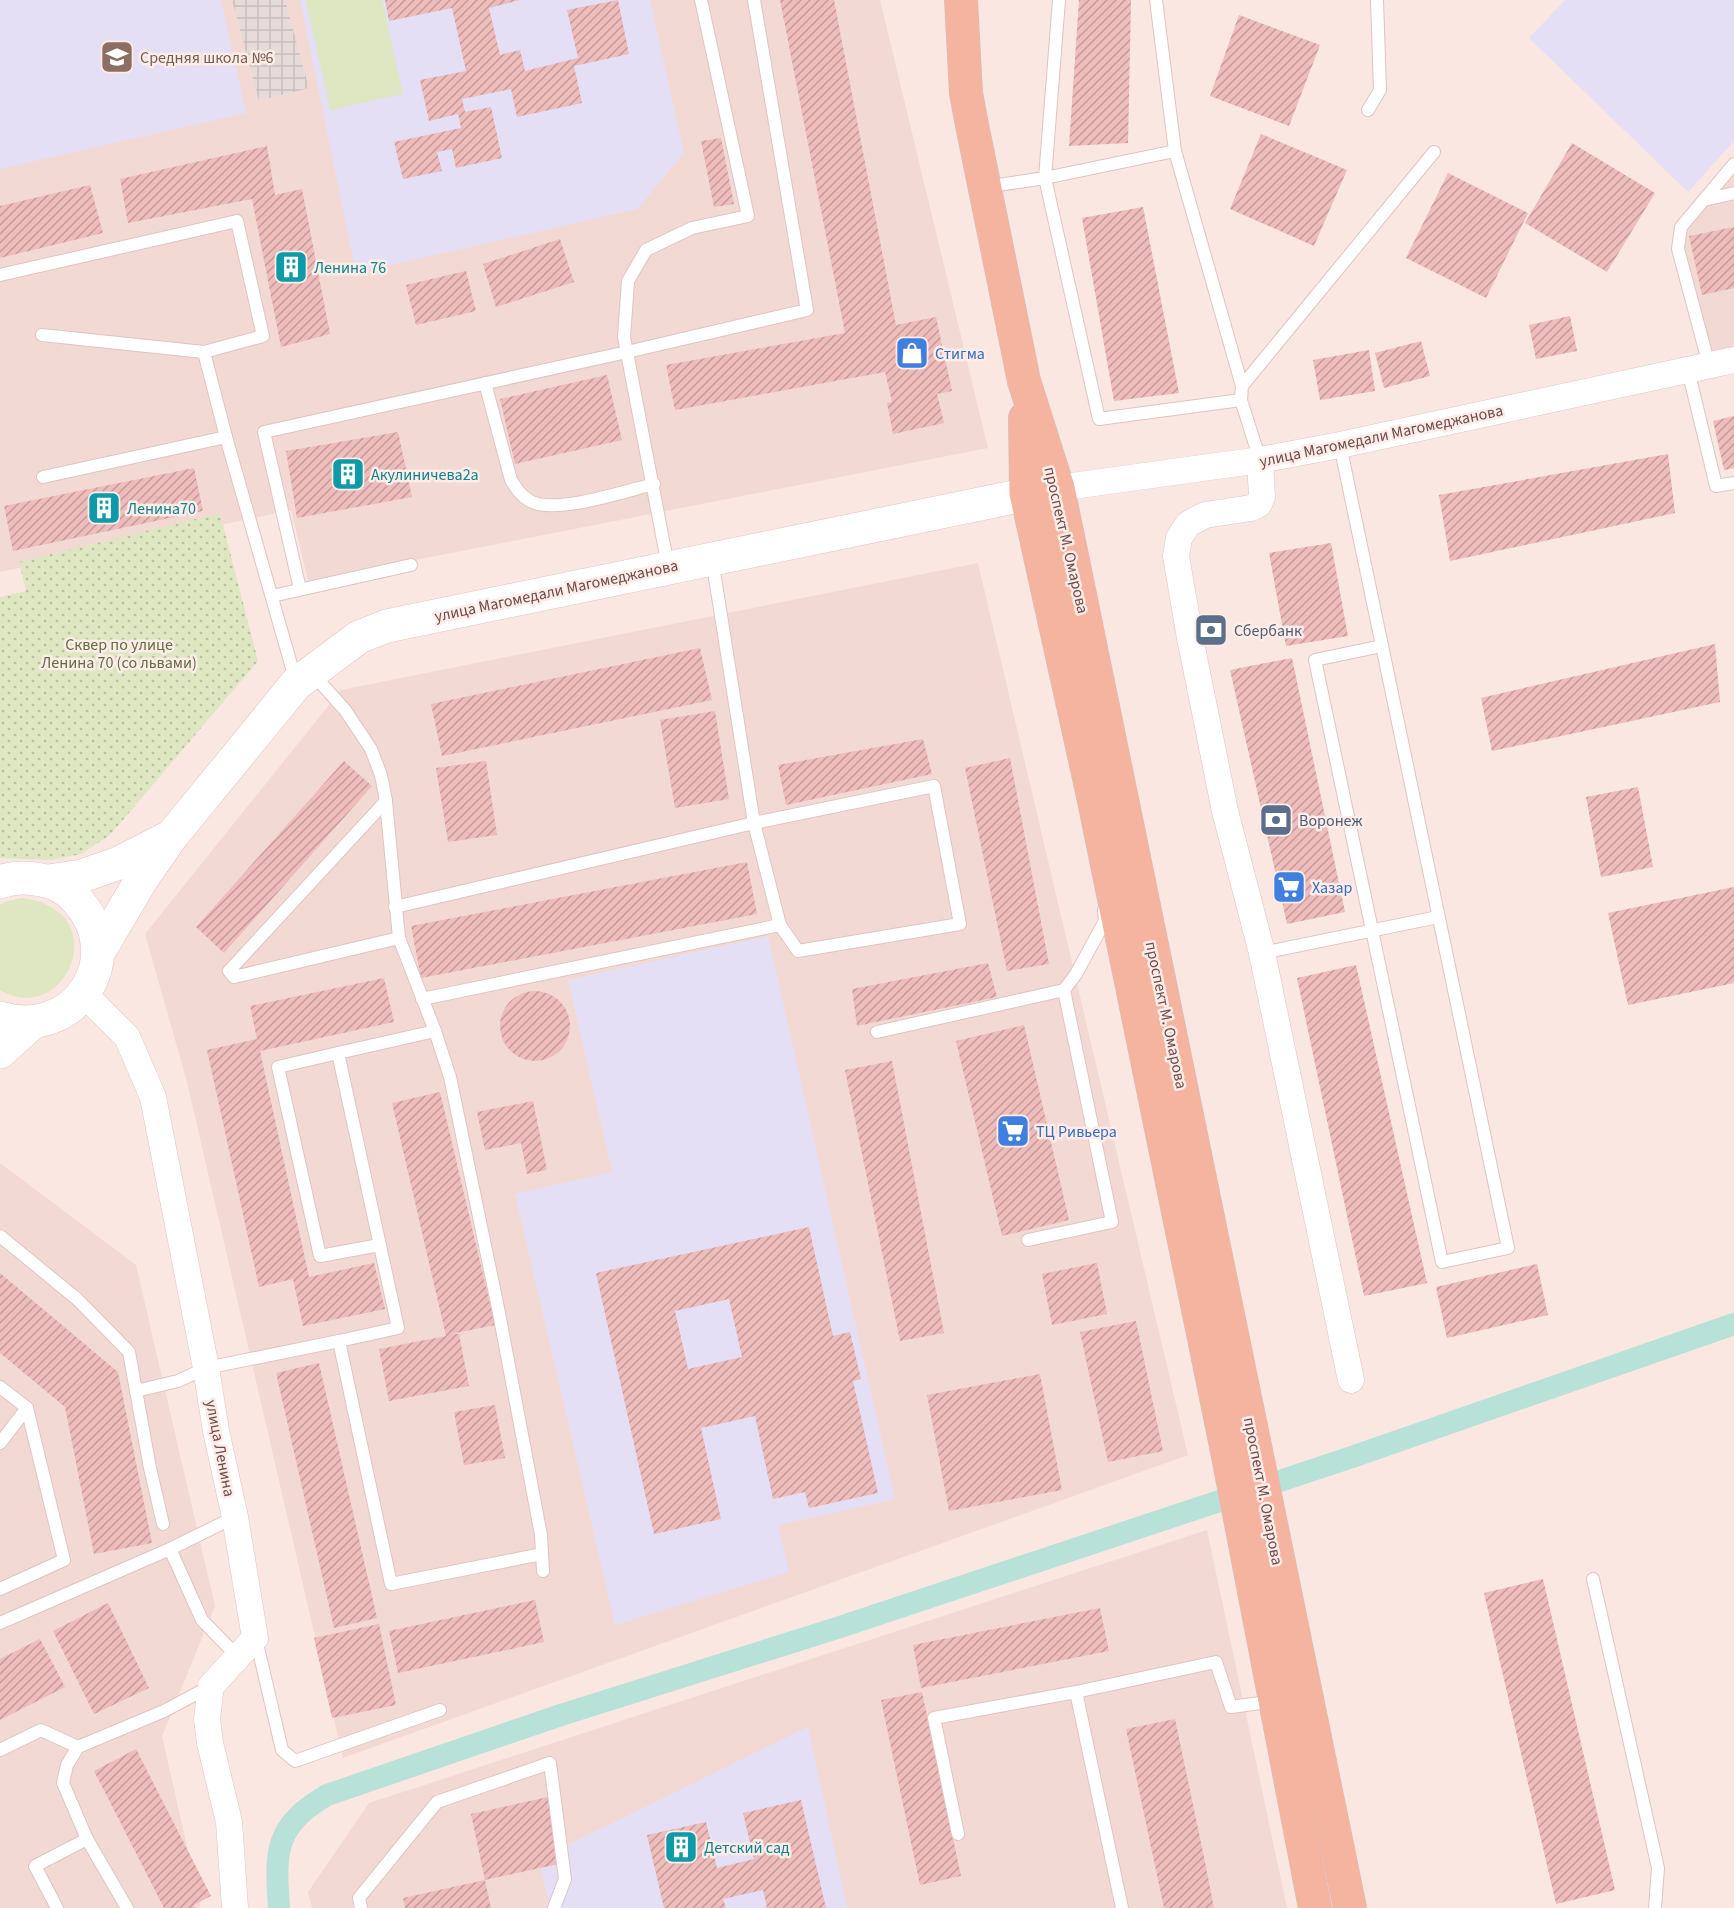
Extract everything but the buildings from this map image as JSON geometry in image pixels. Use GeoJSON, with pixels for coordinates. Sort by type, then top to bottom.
{"type":"FeatureCollection","features":[{"type":"Feature","properties":{"kind":"main road"},"geometry":{"type":"LineString","coordinates":[[966,9],[966,93],[1024,381]]}},
{"type":"Feature","properties":{"kind":"main road","name":"проспект М. Омарова"},"geometry":{"type":"LineString","coordinates":[[1024,381],[1058,488],[1253,1510],[1350,1908]]}},
{"type":"Feature","properties":{"kind":"main road","name":"проспект М. Омарова"},"geometry":{"type":"LineString","coordinates":[[1024,381],[1026,494],[1092,796],[1241,1448]]}},
{"type":"Feature","properties":{"kind":"main road","name":"улица Магомедали Магомеджановa"},"geometry":{"type":"LineString","coordinates":[[1026,494],[1058,488]]}},
{"type":"Feature","properties":{"kind":"main road","name":"улица Магомедали Магомеджанова"},"geometry":{"type":"LineString","coordinates":[[98,952],[140,882],[171,837],[303,678],[359,637],[387,626],[1026,494]]}},
{"type":"Feature","properties":{"kind":"main road","name":"улица Магомедали Магомеджанова"},"geometry":{"type":"LineString","coordinates":[[49,881],[82,876],[119,864],[171,837]]}},
{"type":"Feature","properties":{"kind":"main road"},"geometry":{"type":"LineString","coordinates":[[0,882],[26,877],[49,881],[69,892],[85,909],[95,930],[98,952],[94,975],[84,994],[64,1012],[41,1022],[15,1023],[0,1018]]}},
{"type":"Feature","properties":{"kind":"main road"},"geometry":{"type":"LineString","coordinates":[[0,1052],[33,1022]]}},
{"type":"Feature","properties":{"kind":"main road","name":"проспект М. Омарова"},"geometry":{"type":"LineString","coordinates":[[1253,1510],[1276,1701],[1315,1908]]}},
{"type":"Feature","properties":{"kind":"street","name":"улица Магомедали Магомеджановa"},"geometry":{"type":"LineString","coordinates":[[1058,488],[1260,460],[1340,445],[1734,360]]}},
{"type":"Feature","properties":{"kind":"street"},"geometry":{"type":"LineString","coordinates":[[1260,460],[1263,497],[1259,504],[1251,508],[1205,515],[1188,524],[1179,538],[1176,556],[1225,811],[1262,953],[1351,1380]]}},
{"type":"Feature","properties":{"kind":"street","name":"улица Ленина"},"geometry":{"type":"LineString","coordinates":[[84,994],[127,1037],[153,1097],[206,1368],[216,1431],[235,1517],[255,1638]]}},
{"type":"Feature","properties":{"kind":"street"},"geometry":{"type":"LineString","coordinates":[[235,1908],[229,1822],[210,1743],[207,1719],[210,1686],[255,1638]]}},
{"type":"Feature","properties":{"kind":"lane"},"geometry":{"type":"LineString","coordinates":[[668,567],[654,484],[624,337],[628,281],[646,250],[692,228],[748,216],[701,0]]}},
{"type":"Feature","properties":{"kind":"lane"},"geometry":{"type":"LineString","coordinates":[[300,589],[264,432],[807,310],[754,0]]}},
{"type":"Feature","properties":{"kind":"lane"},"geometry":{"type":"LineString","coordinates":[[1059,0],[1045,178],[1099,419],[1241,400]]}},
{"type":"Feature","properties":{"kind":"lane"},"geometry":{"type":"LineString","coordinates":[[1156,0],[1174,151],[1242,386],[1241,400],[1260,460]]}},
{"type":"Feature","properties":{"kind":"lane"},"geometry":{"type":"LineString","coordinates":[[1368,110],[1380,90],[1377,0]]}},
{"type":"Feature","properties":{"kind":"lane"},"geometry":{"type":"LineString","coordinates":[[984,187],[1045,178],[1174,151]]}},
{"type":"Feature","properties":{"kind":"lane"},"geometry":{"type":"LineString","coordinates":[[1242,386],[1434,152]]}},
{"type":"Feature","properties":{"kind":"lane"},"geometry":{"type":"LineString","coordinates":[[1734,164],[1681,227],[1678,249],[1716,486],[1734,483]]}},
{"type":"Feature","properties":{"kind":"lane"},"geometry":{"type":"LineString","coordinates":[[1704,200],[1734,193]]}},
{"type":"Feature","properties":{"kind":"lane"},"geometry":{"type":"LineString","coordinates":[[0,275],[237,220],[263,336],[204,352],[42,335]]}},
{"type":"Feature","properties":{"kind":"lane"},"geometry":{"type":"LineString","coordinates":[[204,352],[272,596],[303,678],[345,710],[371,748],[381,775],[386,801],[399,938],[450,1077],[541,1535],[543,1571]]}},
{"type":"Feature","properties":{"kind":"lane"},"geometry":{"type":"LineString","coordinates":[[485,383],[512,480],[518,492],[531,502],[561,506],[654,484]]}},
{"type":"Feature","properties":{"kind":"lane"},"geometry":{"type":"LineString","coordinates":[[43,477],[226,437]]}},
{"type":"Feature","properties":{"kind":"lane"},"geometry":{"type":"LineString","coordinates":[[1340,445],[1508,1248],[1442,1262],[1315,660],[1382,646]]}},
{"type":"Feature","properties":{"kind":"lane"},"geometry":{"type":"LineString","coordinates":[[395,907],[754,823],[934,786],[960,924],[798,951],[780,925],[754,823],[712,558]]}},
{"type":"Feature","properties":{"kind":"lane"},"geometry":{"type":"LineString","coordinates":[[272,596],[411,565]]}},
{"type":"Feature","properties":{"kind":"lane"},"geometry":{"type":"LineString","coordinates":[[877,1032],[1064,990],[1077,974],[1105,921],[1092,796]]}},
{"type":"Feature","properties":{"kind":"lane"},"geometry":{"type":"LineString","coordinates":[[386,801],[229,971],[234,978],[399,938]]}},
{"type":"Feature","properties":{"kind":"lane"},"geometry":{"type":"LineString","coordinates":[[1262,953],[1438,916]]}},
{"type":"Feature","properties":{"kind":"lane"},"geometry":{"type":"LineString","coordinates":[[422,999],[780,925]]}},
{"type":"Feature","properties":{"kind":"lane"},"geometry":{"type":"LineString","coordinates":[[1028,1240],[1112,1222],[1064,990]]}},
{"type":"Feature","properties":{"kind":"lane"},"geometry":{"type":"LineString","coordinates":[[380,1245],[320,1256],[278,1067],[435,1031]]}},
{"type":"Feature","properties":{"kind":"lane"},"geometry":{"type":"LineString","coordinates":[[136,1391],[178,1382],[206,1368],[398,1328],[338,1053]]}},
{"type":"Feature","properties":{"kind":"lane"},"geometry":{"type":"LineString","coordinates":[[0,1236],[77,1299],[129,1352],[163,1524]]}},
{"type":"Feature","properties":{"kind":"lane"},"geometry":{"type":"LineString","coordinates":[[339,1341],[392,1584],[542,1554]]}},
{"type":"Feature","properties":{"kind":"lane"},"geometry":{"type":"LineString","coordinates":[[0,1387],[27,1408],[64,1560],[0,1589]]}},
{"type":"Feature","properties":{"kind":"lane"},"geometry":{"type":"LineString","coordinates":[[0,1443],[27,1408]]}},
{"type":"Feature","properties":{"kind":"lane"},"geometry":{"type":"LineString","coordinates":[[0,1623],[170,1549],[235,1517]]}},
{"type":"Feature","properties":{"kind":"lane"},"geometry":{"type":"LineString","coordinates":[[170,1549],[202,1620],[238,1657]]}},
{"type":"Feature","properties":{"kind":"lane"},"geometry":{"type":"LineString","coordinates":[[1593,1579],[1658,1868],[1655,1908]]}},
{"type":"Feature","properties":{"kind":"lane"},"geometry":{"type":"LineString","coordinates":[[255,1638],[282,1750],[294,1761],[440,1710]]}},
{"type":"Feature","properties":{"kind":"lane"},"geometry":{"type":"LineString","coordinates":[[958,1834],[934,1718],[1076,1692],[1216,1662],[1231,1707],[1276,1701]]}},
{"type":"Feature","properties":{"kind":"lane"},"geometry":{"type":"LineString","coordinates":[[127,1908],[87,1839],[63,1783],[67,1765],[78,1747],[164,1711],[210,1686]]}},
{"type":"Feature","properties":{"kind":"lane"},"geometry":{"type":"LineString","coordinates":[[1076,1692],[1122,1908]]}},
{"type":"Feature","properties":{"kind":"lane"},"geometry":{"type":"LineString","coordinates":[[0,1750],[41,1730],[78,1747]]}},
{"type":"Feature","properties":{"kind":"lane"},"geometry":{"type":"LineString","coordinates":[[361,1908],[359,1898],[437,1802],[550,1763],[566,1880],[554,1908]]}},
{"type":"Feature","properties":{"kind":"lane"},"geometry":{"type":"LineString","coordinates":[[57,1908],[35,1866],[87,1839]]}},
{"type":"Feature","properties":{"kind":"shaded area"},"geometry":{"type":"Polygon","coordinates":[[[0,0],[880,0],[988,448],[308,581],[291,510],[0,572],[0,0]]]}},
{"type":"Feature","properties":{"kind":"shaded area","name":"Средняя школа №6"},"geometry":{"type":"Polygon","coordinates":[[[0,0],[221,0],[246,113],[0,169],[0,0]]]}},
{"type":"Feature","properties":{"kind":"shaded area"},"geometry":{"type":"Polygon","coordinates":[[[232,0],[285,0],[309,88],[259,101],[232,0]]]}},
{"type":"Feature","properties":{"kind":"shaded area"},"geometry":{"type":"Polygon","coordinates":[[[300,0],[650,0],[684,153],[637,209],[356,273],[300,0]]]}},
{"type":"Feature","properties":{"kind":"shaded area"},"geometry":{"type":"Polygon","coordinates":[[[1565,0],[1734,0],[1734,141],[1688,192],[1529,38],[1565,0]]]}},
{"type":"Feature","properties":{"kind":"shaded area"},"geometry":{"type":"Polygon","coordinates":[[[1734,174],[1734,352],[1714,357],[1682,251],[1687,230],[1734,174]]]}},
{"type":"Feature","properties":{"kind":"shaded area"},"geometry":{"type":"Polygon","coordinates":[[[978,563],[1188,1455],[343,1758],[187,1082],[145,934],[341,690],[978,563]]]}},
{"type":"Feature","properties":{"kind":"shaded area"},"geometry":{"type":"Polygon","coordinates":[[[768,936],[895,1499],[778,1525],[789,1572],[615,1625],[515,1194],[612,1172],[568,980],[768,936]]]}},
{"type":"Feature","properties":{"kind":"shaded area"},"geometry":{"type":"Polygon","coordinates":[[[0,1163],[136,1265],[215,1606],[162,1736],[201,1908],[0,1908],[0,1163]]]}},
{"type":"Feature","properties":{"kind":"shaded area"},"geometry":{"type":"Polygon","coordinates":[[[1207,1530],[1287,1908],[312,1908],[308,1892],[369,1803],[1207,1530]]]}},
{"type":"Feature","properties":{"kind":"shaded area"},"geometry":{"type":"Polygon","coordinates":[[[808,1727],[847,1908],[550,1908],[539,1859],[808,1727]]]}},
{"type":"Feature","properties":{"kind":"green space"},"geometry":{"type":"Polygon","coordinates":[[[306,0],[382,0],[403,94],[330,110],[306,0]]]}},
{"type":"Feature","properties":{"kind":"green space","name":"Сквер по улице Ленина 70 (со львами)"},"geometry":{"type":"Polygon","coordinates":[[[220,513],[258,661],[110,835],[81,854],[52,860],[0,858],[0,597],[26,591],[19,562],[220,513]]]}},
{"type":"Feature","properties":{"kind":"green space"},"geometry":{"type":"Polygon","coordinates":[[[22,898],[51,907],[68,923],[74,943],[71,963],[61,981],[45,994],[24,998],[0,990],[0,905],[22,898]]]}},
{"type":"Feature","properties":{"kind":"waterway"},"geometry":{"type":"LineString","coordinates":[[279,1908],[278,1856],[287,1830],[310,1806],[327,1795],[561,1715],[837,1628],[1349,1458],[1734,1324]]}},
{"type":"Feature","properties":{"kind":"place","name":"Средняя школа №6"},"geometry":{"type":"Point","coordinates":[117,57]}},
{"type":"Feature","properties":{"kind":"place","name":"Ленина 76"},"geometry":{"type":"Point","coordinates":[291,267]}},
{"type":"Feature","properties":{"kind":"place","name":"Стигма"},"geometry":{"type":"Point","coordinates":[912,353]}},
{"type":"Feature","properties":{"kind":"place","name":"Акулиничева2а"},"geometry":{"type":"Point","coordinates":[348,474]}},
{"type":"Feature","properties":{"kind":"place","name":"Ленина70"},"geometry":{"type":"Point","coordinates":[104,508]}},
{"type":"Feature","properties":{"kind":"place","name":"Сбербанк"},"geometry":{"type":"Point","coordinates":[1211,630]}},
{"type":"Feature","properties":{"kind":"place","name":"Воронеж"},"geometry":{"type":"Point","coordinates":[1276,820]}},
{"type":"Feature","properties":{"kind":"place","name":"Хазар"},"geometry":{"type":"Point","coordinates":[1289,887]}},
{"type":"Feature","properties":{"kind":"place","name":"ТЦ Ривьера"},"geometry":{"type":"Point","coordinates":[1013,1131]}},
{"type":"Feature","properties":{"kind":"place","name":"Детский сад"},"geometry":{"type":"Point","coordinates":[681,1847]}}]}
